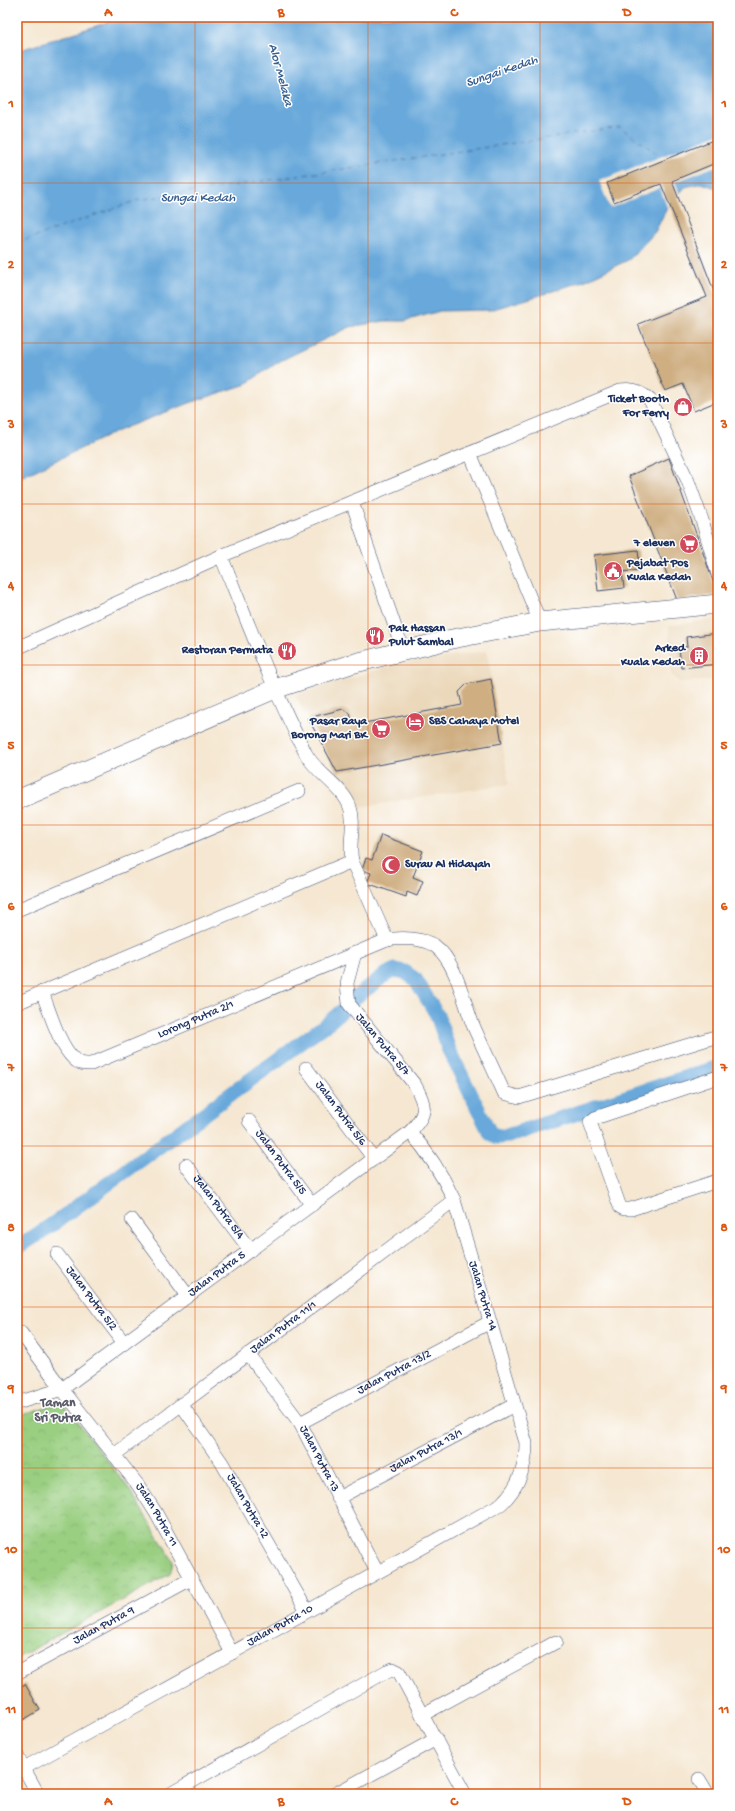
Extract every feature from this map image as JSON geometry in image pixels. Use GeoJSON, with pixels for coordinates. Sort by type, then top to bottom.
{"type":"FeatureCollection","features":[{"type":"Feature","properties":{"kind":"main road"},"geometry":{"type":"LineString","coordinates":[[17,800],[275,689],[351,664],[403,650],[475,634],[540,622],[718,604]]}},
{"type":"Feature","properties":{"kind":"street"},"geometry":{"type":"LineString","coordinates":[[17,648],[221,556],[620,391],[629,390],[644,394],[650,400],[688,481],[702,520],[718,575]]}},
{"type":"Feature","properties":{"kind":"street"},"geometry":{"type":"LineString","coordinates":[[470,453],[540,622]]}},
{"type":"Feature","properties":{"kind":"street"},"geometry":{"type":"LineString","coordinates":[[352,502],[403,650]]}},
{"type":"Feature","properties":{"kind":"street"},"geometry":{"type":"LineString","coordinates":[[221,556],[275,689],[312,762],[346,799],[353,821],[350,853],[352,861],[387,940],[399,938],[428,943],[436,946],[443,955],[453,970],[473,1024],[504,1093],[519,1097],[718,1036]]}},
{"type":"Feature","properties":{"kind":"street"},"geometry":{"type":"LineString","coordinates":[[17,910],[299,791]]}},
{"type":"Feature","properties":{"kind":"street"},"geometry":{"type":"LineString","coordinates":[[17,1003],[352,861]]}},
{"type":"Feature","properties":{"kind":"street","name":"Lorong Putra 2/1"},"geometry":{"type":"LineString","coordinates":[[42,992],[65,1047],[74,1060],[91,1064],[387,940]]}},
{"type":"Feature","properties":{"kind":"street","name":"Jalan Putra 5/7"},"geometry":{"type":"LineString","coordinates":[[355,953],[347,983],[348,1004],[415,1085],[422,1099],[424,1109],[422,1119],[410,1132]]}},
{"type":"Feature","properties":{"kind":"street","name":"Jalan Putra 5/6"},"geometry":{"type":"LineString","coordinates":[[306,1068],[374,1159]]}},
{"type":"Feature","properties":{"kind":"street"},"geometry":{"type":"LineString","coordinates":[[714,1182],[630,1209],[624,1209],[620,1207],[590,1122],[595,1118],[718,1077]]}},
{"type":"Feature","properties":{"kind":"street","name":"Jalan Putra 5/5"},"geometry":{"type":"LineString","coordinates":[[249,1121],[312,1205]]}},
{"type":"Feature","properties":{"kind":"street","name":"Jalan Putra 5"},"geometry":{"type":"LineString","coordinates":[[17,1403],[62,1389],[410,1132]]}},
{"type":"Feature","properties":{"kind":"street","name":"Jalan Putra 14"},"geometry":{"type":"LineString","coordinates":[[410,1132],[434,1161],[454,1200],[526,1443],[524,1471]]}},
{"type":"Feature","properties":{"kind":"street","name":"Jalan Putra 5/4"},"geometry":{"type":"LineString","coordinates":[[186,1165],[250,1250]]}},
{"type":"Feature","properties":{"kind":"street","name":"Jalan Putra 11/1"},"geometry":{"type":"LineString","coordinates":[[114,1455],[454,1200]]}},
{"type":"Feature","properties":{"kind":"street"},"geometry":{"type":"LineString","coordinates":[[132,1220],[188,1296]]}},
{"type":"Feature","properties":{"kind":"street","name":"Jalan Putra 5/2"},"geometry":{"type":"LineString","coordinates":[[58,1254],[124,1343]]}},
{"type":"Feature","properties":{"kind":"street","name":"Jalan Putra 13/2"},"geometry":{"type":"LineString","coordinates":[[300,1424],[490,1322]]}},
{"type":"Feature","properties":{"kind":"street","name":"Jalan Putra 11"},"geometry":{"type":"LineString","coordinates":[[21,1333],[62,1389],[138,1485],[192,1579],[232,1653]]}},
{"type":"Feature","properties":{"kind":"street","name":"Jalan Putra 13"},"geometry":{"type":"LineString","coordinates":[[248,1354],[300,1424],[377,1572]]}},
{"type":"Feature","properties":{"kind":"street","name":"Jalan Putra 12"},"geometry":{"type":"LineString","coordinates":[[181,1404],[222,1463],[307,1611]]}},
{"type":"Feature","properties":{"kind":"street","name":"Jalan Putra 13/1"},"geometry":{"type":"LineString","coordinates":[[338,1498],[514,1405]]}},
{"type":"Feature","properties":{"kind":"street","name":"Jalan Putra 10"},"geometry":{"type":"LineString","coordinates":[[24,1768],[501,1504],[513,1491],[524,1471]]}},
{"type":"Feature","properties":{"kind":"street","name":"Jalan Putra 9"},"geometry":{"type":"LineString","coordinates":[[17,1672],[192,1579]]}},
{"type":"Feature","properties":{"kind":"street"},"geometry":{"type":"LineString","coordinates":[[422,1715],[556,1642]]}},
{"type":"Feature","properties":{"kind":"street"},"geometry":{"type":"LineString","coordinates":[[170,1794],[390,1670],[399,1672],[466,1794]]}},
{"type":"Feature","properties":{"kind":"street"},"geometry":{"type":"LineString","coordinates":[[335,1794],[436,1739]]}},
{"type":"Feature","properties":{"kind":"street"},"geometry":{"type":"LineString","coordinates":[[17,1756],[38,1794]]}},
{"type":"Feature","properties":{"kind":"street"},"geometry":{"type":"LineString","coordinates":[[699,1779],[708,1794]]}},
{"type":"Feature","properties":{"kind":"shaded area","name":"Arked Kuala Kedah"},"geometry":{"type":"Polygon","coordinates":[[[718,618],[718,680],[679,682],[671,674],[669,626],[718,618]]]}},
{"type":"Feature","properties":{"kind":"shaded area"},"geometry":{"type":"Polygon","coordinates":[[[487,651],[509,784],[360,807],[337,772],[295,695],[397,664],[487,651]]]}},
{"type":"Feature","properties":{"kind":"green space"},"geometry":{"type":"Polygon","coordinates":[[[62,1402],[127,1486],[173,1561],[170,1574],[17,1658],[17,1416],[62,1402]]]}},
{"type":"Feature","properties":{"kind":"water","name":"Sungai Kedah"},"geometry":{"type":"Polygon","coordinates":[[[124,17],[718,17],[718,189],[702,183],[685,187],[666,210],[655,232],[630,259],[586,280],[490,310],[440,311],[405,321],[384,321],[350,327],[280,361],[244,385],[195,401],[122,429],[17,479],[17,51],[124,17]]]}},
{"type":"Feature","properties":{"kind":"pier"},"geometry":{"type":"Polygon","coordinates":[[[718,134],[718,165],[675,182],[680,195],[668,210],[660,188],[610,208],[599,181],[718,134]]]}},
{"type":"Feature","properties":{"kind":"building"},"geometry":{"type":"Polygon","coordinates":[[[718,138],[718,162],[672,181],[715,294],[718,293],[718,401],[694,411],[683,384],[665,391],[638,324],[707,297],[661,184],[614,202],[607,183],[718,138]]]}},
{"type":"Feature","properties":{"kind":"building"},"geometry":{"type":"Polygon","coordinates":[[[669,458],[718,595],[677,600],[629,476],[669,458]]]}},
{"type":"Feature","properties":{"kind":"building","name":"Pejabat Pos Kuala Kedah"},"geometry":{"type":"Polygon","coordinates":[[[638,550],[640,570],[622,572],[624,588],[598,591],[594,555],[638,550]]]}},
{"type":"Feature","properties":{"kind":"building","name":"Arked Kuala Kedah"},"geometry":{"type":"Polygon","coordinates":[[[718,633],[718,664],[681,668],[679,647],[687,647],[686,637],[718,633]]]}},
{"type":"Feature","properties":{"kind":"building"},"geometry":{"type":"Polygon","coordinates":[[[491,679],[502,743],[337,772],[308,718],[343,709],[350,713],[353,725],[462,705],[459,692],[467,684],[491,679]]]}},
{"type":"Feature","properties":{"kind":"building","name":"Surau Al Hidayah"},"geometry":{"type":"Polygon","coordinates":[[[381,835],[423,851],[413,877],[423,881],[417,896],[407,892],[406,897],[367,883],[371,873],[362,870],[366,858],[372,860],[381,835]]]}},
{"type":"Feature","properties":{"kind":"building"},"geometry":{"type":"Polygon","coordinates":[[[25,1684],[40,1710],[23,1720],[17,1709],[17,1689],[25,1684]]]}},
{"type":"Feature","properties":{"kind":"waterway"},"geometry":{"type":"LineString","coordinates":[[353,999],[385,975],[395,970],[405,972],[416,980],[437,1015],[449,1050],[490,1133],[497,1137],[507,1136],[718,1067]]}},
{"type":"Feature","properties":{"kind":"waterway"},"geometry":{"type":"LineString","coordinates":[[17,1248],[53,1224],[328,1023],[345,1008]]}},
{"type":"Feature","properties":{"kind":"ferry route"},"geometry":{"type":"LineString","coordinates":[[17,243],[138,200],[620,127],[661,156]]}},
{"type":"Feature","properties":{"kind":"place","name":"Ticket Booth For Ferry"},"geometry":{"type":"Point","coordinates":[683,407]}},
{"type":"Feature","properties":{"kind":"place","name":"7 eleven"},"geometry":{"type":"Point","coordinates":[689,544]}},
{"type":"Feature","properties":{"kind":"place","name":"Pejabat Pos Kuala Kedah"},"geometry":{"type":"Point","coordinates":[613,571]}},
{"type":"Feature","properties":{"kind":"place","name":"Pak Hassan Pulut Sambal"},"geometry":{"type":"Point","coordinates":[375,636]}},
{"type":"Feature","properties":{"kind":"place","name":"Restoran Permata"},"geometry":{"type":"Point","coordinates":[287,651]}},
{"type":"Feature","properties":{"kind":"place","name":"Arked Kuala Kedah"},"geometry":{"type":"Point","coordinates":[699,656]}},
{"type":"Feature","properties":{"kind":"place","name":"SBS Cahaya Motel"},"geometry":{"type":"Point","coordinates":[415,722]}},
{"type":"Feature","properties":{"kind":"place","name":"Pasar Raya Borong Mari BK"},"geometry":{"type":"Point","coordinates":[381,729]}},
{"type":"Feature","properties":{"kind":"place","name":"Surau Al Hidayah"},"geometry":{"type":"Point","coordinates":[391,865]}},
{"type":"Feature","properties":{"kind":"district","name":"Taman Sri Putra"},"geometry":{"type":"Point","coordinates":[58,1410]}},
{"type":"Feature","properties":{"kind":"water label","name":"Alor Melaka"},"geometry":{"type":"Point","coordinates":[280,75]}}]}
